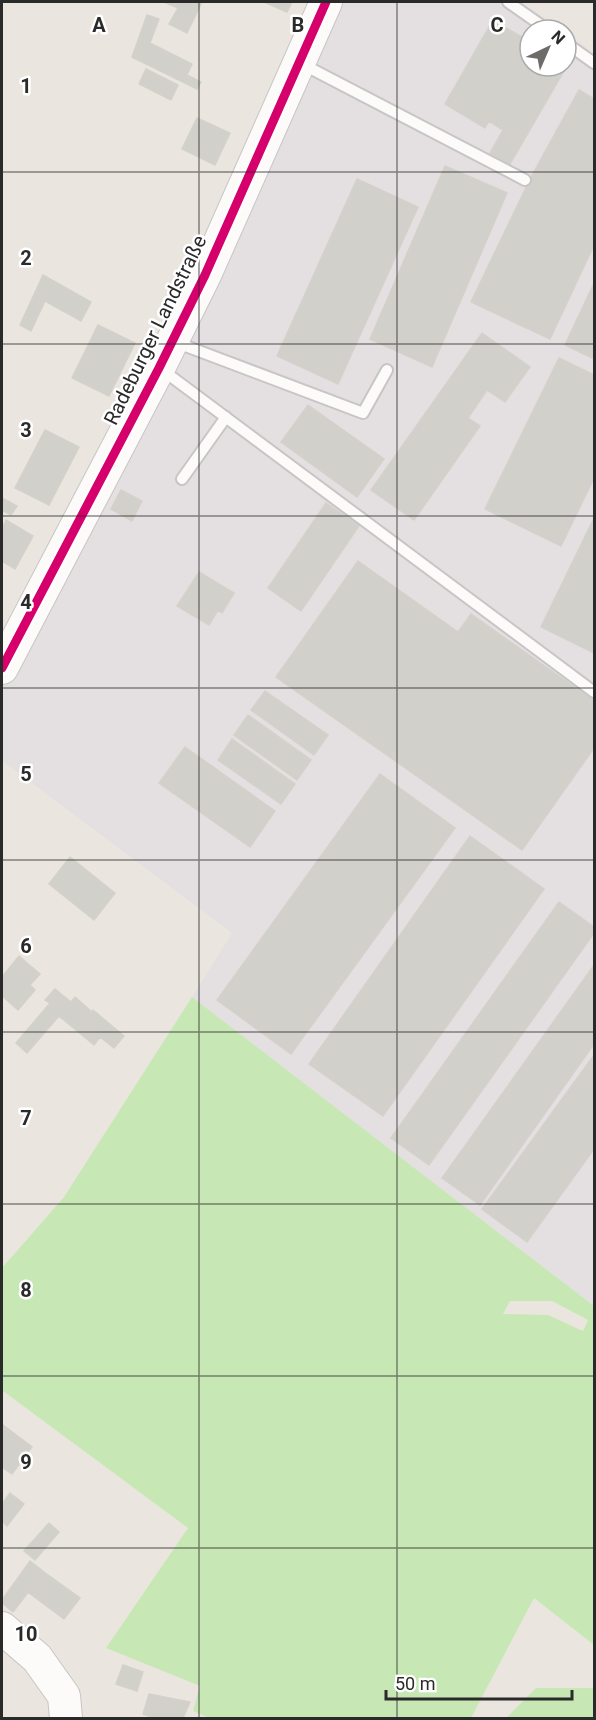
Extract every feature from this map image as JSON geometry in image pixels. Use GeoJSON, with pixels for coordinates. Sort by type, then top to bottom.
{"type":"FeatureCollection","features":[{"type":"Feature","properties":{"kind":"street","name":"Radeburger Landstraße"},"geometry":{"type":"LineString","coordinates":[[2,668],[205,275],[326,2]]}},
{"type":"Feature","properties":{"kind":"street"},"geometry":{"type":"LineString","coordinates":[[2,1628],[37,1658],[64,1696],[66,1719]]}},
{"type":"Feature","properties":{"kind":"lane"},"geometry":{"type":"LineString","coordinates":[[508,2],[531,18]]}},
{"type":"Feature","properties":{"kind":"lane"},"geometry":{"type":"LineString","coordinates":[[578,52],[594,63]]}},
{"type":"Feature","properties":{"kind":"lane"},"geometry":{"type":"LineString","coordinates":[[299,62],[525,180]]}},
{"type":"Feature","properties":{"kind":"lane"},"geometry":{"type":"LineString","coordinates":[[165,354],[363,413],[387,370]]}},
{"type":"Feature","properties":{"kind":"lane"},"geometry":{"type":"LineString","coordinates":[[165,354],[226,417],[594,692]]}},
{"type":"Feature","properties":{"kind":"lane"},"geometry":{"type":"LineString","coordinates":[[182,479],[226,417]]}},
{"type":"Feature","properties":{"kind":"shaded area"},"geometry":{"type":"Polygon","coordinates":[[[326,2],[508,2],[531,18],[518,18],[518,78],[578,78],[578,52],[594,63],[594,1306],[192,997],[232,933],[2,761],[2,663],[326,2]]]}},
{"type":"Feature","properties":{"kind":"green space"},"geometry":{"type":"Polygon","coordinates":[[[192,997],[594,1306],[594,1645],[534,1598],[471,1718],[209,1718],[193,1711],[200,1686],[106,1648],[188,1528],[3,1391],[2,1393],[2,1268],[64,1197],[192,997]],[[510,1301],[503,1314],[548,1315],[583,1331],[588,1320],[552,1301],[510,1301]]]}},
{"type":"Feature","properties":{"kind":"green space"},"geometry":{"type":"Polygon","coordinates":[[[536,1688],[594,1688],[594,1718],[506,1718],[536,1688]]]}},
{"type":"Feature","properties":{"kind":"building"},"geometry":{"type":"Polygon","coordinates":[[[164,2],[202,2],[187,33],[169,24],[178,8],[164,2]]]}},
{"type":"Feature","properties":{"kind":"building"},"geometry":{"type":"Polygon","coordinates":[[[264,2],[292,2],[287,12],[264,2]]]}},
{"type":"Feature","properties":{"kind":"building"},"geometry":{"type":"Polygon","coordinates":[[[147,15],[159,19],[150,43],[192,64],[187,75],[201,82],[197,89],[132,57],[147,15]]]}},
{"type":"Feature","properties":{"kind":"building"},"geometry":{"type":"Polygon","coordinates":[[[493,20],[518,35],[518,78],[560,78],[510,164],[490,153],[503,130],[489,121],[485,128],[445,104],[493,20]]]}},
{"type":"Feature","properties":{"kind":"building"},"geometry":{"type":"Polygon","coordinates":[[[146,69],[178,85],[171,100],[139,84],[146,69]]]}},
{"type":"Feature","properties":{"kind":"building"},"geometry":{"type":"Polygon","coordinates":[[[579,90],[594,99],[594,245],[550,339],[471,302],[531,177],[579,90]]]}},
{"type":"Feature","properties":{"kind":"building"},"geometry":{"type":"Polygon","coordinates":[[[197,118],[230,133],[215,165],[182,149],[197,118]]]}},
{"type":"Feature","properties":{"kind":"building"},"geometry":{"type":"Polygon","coordinates":[[[445,166],[507,193],[432,367],[370,339],[445,166]]]}},
{"type":"Feature","properties":{"kind":"building"},"geometry":{"type":"Polygon","coordinates":[[[357,179],[418,207],[338,384],[277,356],[357,179]]]}},
{"type":"Feature","properties":{"kind":"building"},"geometry":{"type":"Polygon","coordinates":[[[43,275],[91,302],[81,321],[45,301],[31,331],[20,325],[43,275]]]}},
{"type":"Feature","properties":{"kind":"building"},"geometry":{"type":"Polygon","coordinates":[[[594,283],[594,359],[565,345],[594,283]]]}},
{"type":"Feature","properties":{"kind":"building"},"geometry":{"type":"Polygon","coordinates":[[[98,325],[135,343],[109,396],[72,378],[98,325]]]}},
{"type":"Feature","properties":{"kind":"building"},"geometry":{"type":"Polygon","coordinates":[[[482,333],[530,367],[505,402],[487,390],[468,418],[480,426],[414,520],[371,490],[482,333]]]}},
{"type":"Feature","properties":{"kind":"building"},"geometry":{"type":"Polygon","coordinates":[[[559,358],[594,375],[594,478],[561,546],[485,509],[559,358]]]}},
{"type":"Feature","properties":{"kind":"building"},"geometry":{"type":"Polygon","coordinates":[[[308,405],[384,459],[357,497],[281,442],[308,405]]]}},
{"type":"Feature","properties":{"kind":"building"},"geometry":{"type":"Polygon","coordinates":[[[45,430],[79,447],[49,505],[15,488],[45,430]]]}},
{"type":"Feature","properties":{"kind":"building"},"geometry":{"type":"Polygon","coordinates":[[[121,490],[142,501],[132,521],[111,509],[121,490]]]}},
{"type":"Feature","properties":{"kind":"building"},"geometry":{"type":"Polygon","coordinates":[[[2,498],[17,506],[11,515],[2,510],[2,498]]]}},
{"type":"Feature","properties":{"kind":"building"},"geometry":{"type":"Polygon","coordinates":[[[326,503],[359,526],[301,611],[268,588],[326,503]]]}},
{"type":"Feature","properties":{"kind":"building"},"geometry":{"type":"Polygon","coordinates":[[[594,518],[594,653],[541,627],[594,518]]]}},
{"type":"Feature","properties":{"kind":"building"},"geometry":{"type":"Polygon","coordinates":[[[6,520],[33,536],[15,569],[2,561],[2,529],[6,520]]]}},
{"type":"Feature","properties":{"kind":"building"},"geometry":{"type":"Polygon","coordinates":[[[358,561],[458,632],[471,614],[594,701],[594,748],[522,850],[276,677],[358,561]]]}},
{"type":"Feature","properties":{"kind":"building"},"geometry":{"type":"Polygon","coordinates":[[[199,572],[234,593],[222,613],[218,610],[209,625],[177,606],[199,572]]]}},
{"type":"Feature","properties":{"kind":"building"},"geometry":{"type":"Polygon","coordinates":[[[265,691],[328,735],[314,755],[251,710],[265,691]]]}},
{"type":"Feature","properties":{"kind":"building"},"geometry":{"type":"Polygon","coordinates":[[[248,715],[311,760],[297,780],[234,735],[248,715]]]}},
{"type":"Feature","properties":{"kind":"building"},"geometry":{"type":"Polygon","coordinates":[[[232,739],[295,784],[281,804],[218,760],[232,739]]]}},
{"type":"Feature","properties":{"kind":"building"},"geometry":{"type":"Polygon","coordinates":[[[185,747],[275,811],[250,847],[159,783],[185,747]]]}},
{"type":"Feature","properties":{"kind":"building"},"geometry":{"type":"Polygon","coordinates":[[[380,774],[455,828],[291,1054],[217,1000],[380,774]]]}},
{"type":"Feature","properties":{"kind":"building"},"geometry":{"type":"Polygon","coordinates":[[[470,836],[544,889],[383,1116],[309,1064],[470,836]]]}},
{"type":"Feature","properties":{"kind":"building"},"geometry":{"type":"Polygon","coordinates":[[[70,857],[115,893],[94,920],[49,884],[70,857]]]}},
{"type":"Feature","properties":{"kind":"building"},"geometry":{"type":"Polygon","coordinates":[[[559,902],[594,927],[594,933],[429,1165],[391,1138],[559,902]]]}},
{"type":"Feature","properties":{"kind":"building"},"geometry":{"type":"Polygon","coordinates":[[[19,956],[40,974],[30,985],[35,990],[18,1010],[2,996],[2,977],[19,956]]]}},
{"type":"Feature","properties":{"kind":"building"},"geometry":{"type":"Polygon","coordinates":[[[594,965],[594,1044],[480,1205],[442,1178],[594,965]]]}},
{"type":"Feature","properties":{"kind":"building"},"geometry":{"type":"Polygon","coordinates":[[[55,989],[71,1002],[75,997],[124,1036],[114,1048],[100,1037],[94,1045],[59,1016],[27,1053],[16,1043],[50,1003],[45,1000],[55,989]]]}},
{"type":"Feature","properties":{"kind":"building"},"geometry":{"type":"Polygon","coordinates":[[[594,1055],[594,1149],[527,1242],[482,1209],[594,1055]]]}},
{"type":"Feature","properties":{"kind":"building"},"geometry":{"type":"Polygon","coordinates":[[[3,1425],[32,1447],[12,1474],[2,1467],[3,1425]]]}},
{"type":"Feature","properties":{"kind":"building"},"geometry":{"type":"Polygon","coordinates":[[[10,1493],[24,1504],[7,1526],[2,1521],[2,1504],[10,1493]]]}},
{"type":"Feature","properties":{"kind":"building"},"geometry":{"type":"Polygon","coordinates":[[[49,1523],[59,1532],[35,1560],[24,1551],[49,1523]]]}},
{"type":"Feature","properties":{"kind":"building"},"geometry":{"type":"Polygon","coordinates":[[[30,1561],[44,1572],[13,1612],[2,1603],[2,1600],[30,1561]]]}},
{"type":"Feature","properties":{"kind":"building"},"geometry":{"type":"Polygon","coordinates":[[[44,1572],[80,1598],[64,1619],[28,1592],[44,1572]]]}},
{"type":"Feature","properties":{"kind":"building"},"geometry":{"type":"Polygon","coordinates":[[[123,1665],[143,1672],[137,1691],[116,1684],[123,1665]]]}},
{"type":"Feature","properties":{"kind":"building"},"geometry":{"type":"Polygon","coordinates":[[[149,1694],[190,1702],[183,1718],[154,1718],[143,1714],[149,1694]]]}},
{"type":"Feature","properties":{"kind":"cycle path"},"geometry":{"type":"LineString","coordinates":[[2,668],[159,368],[205,275],[326,2]]}}]}
